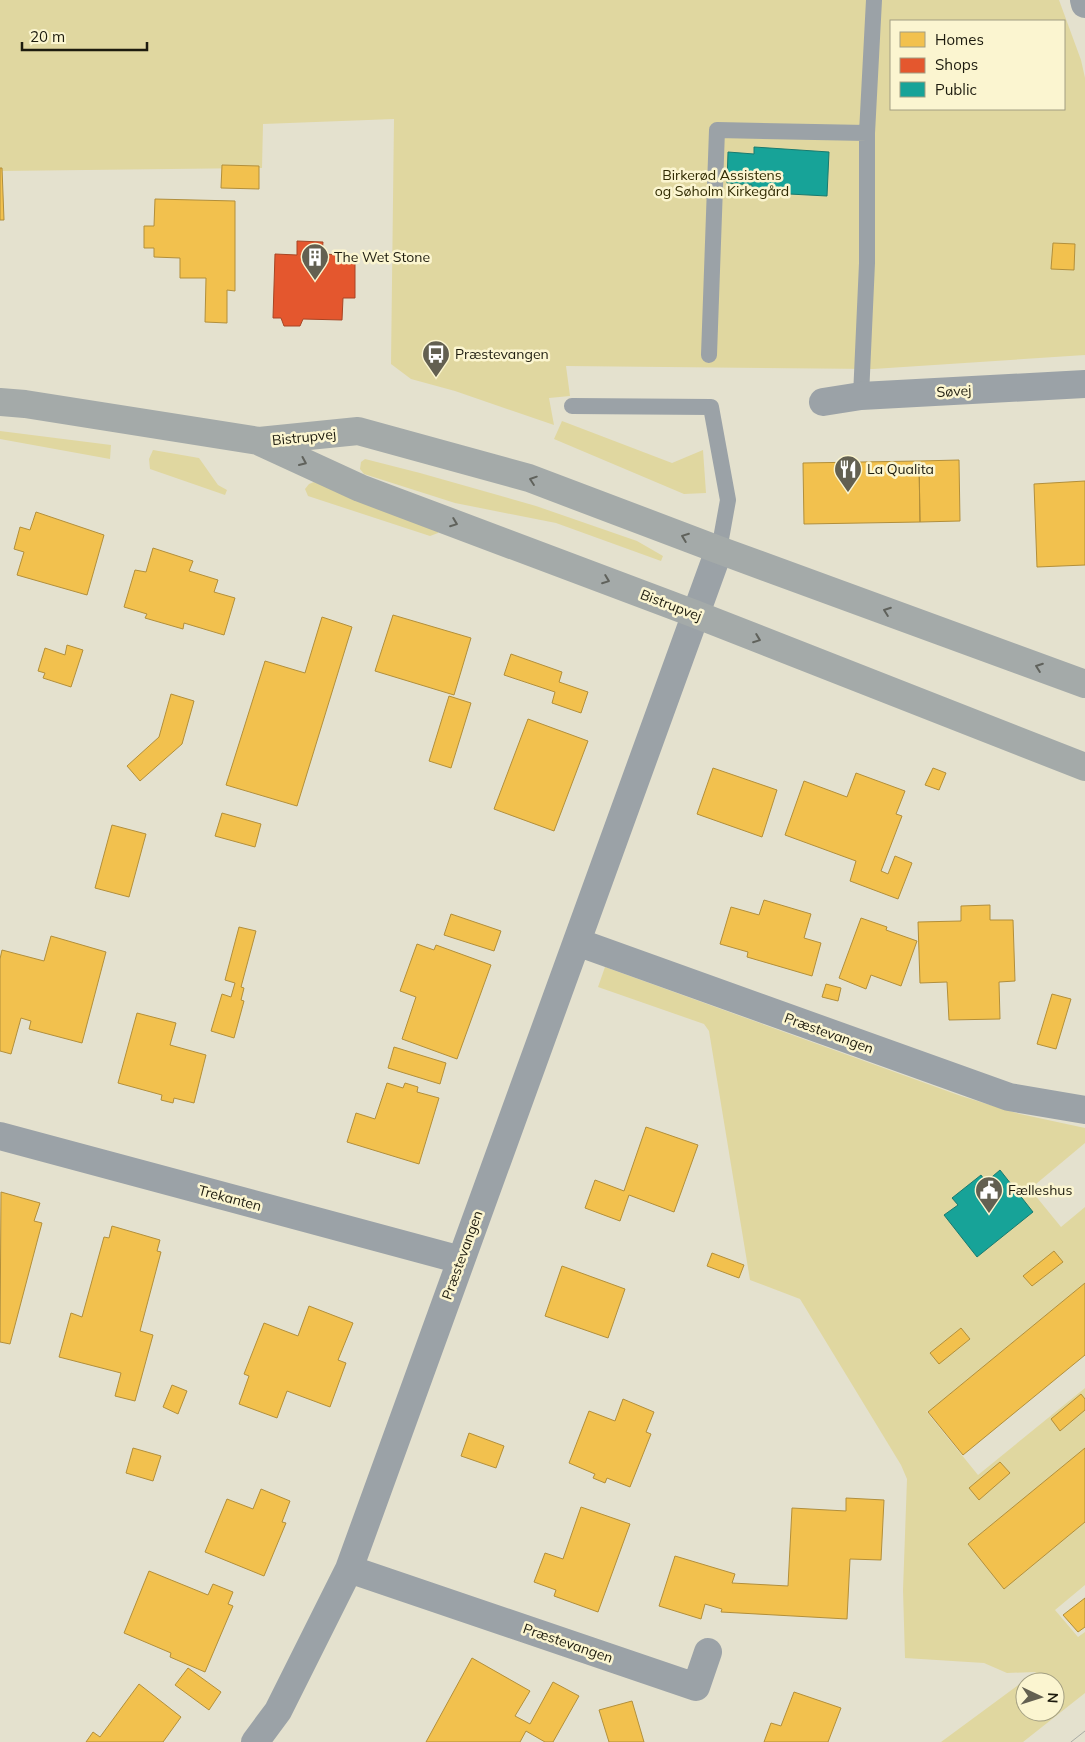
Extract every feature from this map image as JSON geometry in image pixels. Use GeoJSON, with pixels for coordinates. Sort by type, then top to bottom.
{"type":"FeatureCollection","features":[{"type":"Feature","properties":{"kind":"main road","name":"Bistrupvej"},"geometry":{"type":"LineString","coordinates":[[0,402],[259,441],[358,431],[529,478],[719,550],[1085,684]]}},
{"type":"Feature","properties":{"kind":"main road","name":"Bistrupvej"},"geometry":{"type":"LineString","coordinates":[[259,441],[360,488],[695,614],[1085,767]]}},
{"type":"Feature","properties":{"kind":"street"},"geometry":{"type":"LineString","coordinates":[[1084,0],[1085,4]]}},
{"type":"Feature","properties":{"kind":"street","name":"Søvej"},"geometry":{"type":"LineString","coordinates":[[823,402],[861,396],[1085,384]]}},
{"type":"Feature","properties":{"kind":"street","name":"Præstevangen"},"geometry":{"type":"LineString","coordinates":[[255,1742],[278,1711],[349,1569],[719,550]]}},
{"type":"Feature","properties":{"kind":"street","name":"Præstevangen"},"geometry":{"type":"LineString","coordinates":[[577,942],[1009,1097],[1085,1110]]}},
{"type":"Feature","properties":{"kind":"street","name":"Trekanten"},"geometry":{"type":"LineString","coordinates":[[0,1136],[461,1260]]}},
{"type":"Feature","properties":{"kind":"street","name":"Præstevangen"},"geometry":{"type":"LineString","coordinates":[[349,1569],[696,1686],[708,1652]]}},
{"type":"Feature","properties":{"kind":"lane"},"geometry":{"type":"LineString","coordinates":[[861,396],[867,263],[867,133],[874,0]]}},
{"type":"Feature","properties":{"kind":"lane"},"geometry":{"type":"LineString","coordinates":[[709,355],[717,130],[867,133]]}},
{"type":"Feature","properties":{"kind":"lane"},"geometry":{"type":"LineString","coordinates":[[572,406],[711,407],[728,500],[719,550]]}},
{"type":"Feature","properties":{"kind":"green space","name":"Birkerød Assistens og Søholm Kirkegård"},"geometry":{"type":"Polygon","coordinates":[[[0,0],[1059,0],[1081,60],[1085,78],[1085,355],[873,369],[566,366],[570,396],[549,398],[554,425],[455,391],[411,379],[391,364],[394,119],[263,124],[262,168],[0,171],[0,0]]]}},
{"type":"Feature","properties":{"kind":"green space"},"geometry":{"type":"Polygon","coordinates":[[[562,421],[672,463],[703,450],[706,493],[684,494],[554,439],[562,421]]]}},
{"type":"Feature","properties":{"kind":"green space"},"geometry":{"type":"Polygon","coordinates":[[[0,431],[111,445],[110,459],[0,439],[0,431]]]}},
{"type":"Feature","properties":{"kind":"green space"},"geometry":{"type":"Polygon","coordinates":[[[153,450],[199,458],[218,485],[227,490],[225,495],[150,469],[149,459],[153,450]]]}},
{"type":"Feature","properties":{"kind":"green space"},"geometry":{"type":"Polygon","coordinates":[[[365,459],[536,506],[637,541],[663,556],[661,561],[556,523],[455,503],[364,474],[360,469],[361,462],[365,459]]]}},
{"type":"Feature","properties":{"kind":"green space"},"geometry":{"type":"Polygon","coordinates":[[[314,482],[440,527],[438,533],[430,536],[308,496],[305,489],[314,482]]]}},
{"type":"Feature","properties":{"kind":"green space"},"geometry":{"type":"Polygon","coordinates":[[[605,967],[961,1096],[1020,1114],[1085,1128],[1085,1143],[1030,1189],[1061,1227],[1085,1207],[1085,1283],[928,1412],[926,1411],[978,1475],[1085,1388],[1085,1448],[968,1544],[1004,1588],[1085,1522],[1085,1585],[1055,1610],[1078,1637],[1085,1632],[1085,1693],[1065,1709],[1065,1672],[1007,1673],[984,1663],[905,1658],[903,1590],[907,1479],[901,1465],[800,1299],[750,1280],[709,1031],[704,1024],[598,987],[605,967]]]}},
{"type":"Feature","properties":{"kind":"green space"},"geometry":{"type":"Polygon","coordinates":[[[1015,1687],[1015,1722],[1048,1722],[1023,1742],[941,1742],[1015,1687]]]}},
{"type":"Feature","properties":{"kind":"building: Homes"},"geometry":{"type":"Polygon","coordinates":[[[222,165],[259,166],[259,189],[221,188],[222,165]]]}},
{"type":"Feature","properties":{"kind":"building: Homes"},"geometry":{"type":"Polygon","coordinates":[[[0,168],[2,168],[4,220],[0,220],[0,168]]]}},
{"type":"Feature","properties":{"kind":"building: Homes"},"geometry":{"type":"Polygon","coordinates":[[[155,199],[235,201],[235,291],[227,290],[227,323],[205,322],[206,278],[180,278],[180,258],[154,257],[154,248],[144,248],[144,226],[154,226],[155,199]]]}},
{"type":"Feature","properties":{"kind":"building: Homes"},"geometry":{"type":"Polygon","coordinates":[[[1053,243],[1075,244],[1074,270],[1051,269],[1053,243]]]}},
{"type":"Feature","properties":{"kind":"building: Homes"},"geometry":{"type":"Polygon","coordinates":[[[959,460],[960,521],[920,522],[919,461],[959,460]]]}},
{"type":"Feature","properties":{"kind":"building: Homes"},"geometry":{"type":"Polygon","coordinates":[[[919,461],[920,522],[804,524],[803,463],[919,461]]]}},
{"type":"Feature","properties":{"kind":"building: Homes"},"geometry":{"type":"Polygon","coordinates":[[[1085,481],[1085,565],[1037,567],[1034,484],[1085,481]]]}},
{"type":"Feature","properties":{"kind":"building: Homes"},"geometry":{"type":"Polygon","coordinates":[[[36,512],[104,535],[87,595],[17,575],[24,552],[14,549],[20,527],[30,530],[36,512]]]}},
{"type":"Feature","properties":{"kind":"building: Homes"},"geometry":{"type":"Polygon","coordinates":[[[153,548],[193,561],[189,571],[218,580],[214,592],[235,598],[224,635],[184,623],[183,629],[145,618],[147,614],[124,607],[135,570],[146,572],[153,548]]]}},
{"type":"Feature","properties":{"kind":"building: Homes"},"geometry":{"type":"Polygon","coordinates":[[[393,615],[471,638],[454,695],[375,671],[393,615]]]}},
{"type":"Feature","properties":{"kind":"building: Homes"},"geometry":{"type":"Polygon","coordinates":[[[322,617],[352,627],[297,806],[226,785],[265,661],[305,673],[322,617]]]}},
{"type":"Feature","properties":{"kind":"building: Homes"},"geometry":{"type":"Polygon","coordinates":[[[67,645],[83,650],[71,687],[43,678],[45,673],[38,671],[45,648],[65,655],[67,645]]]}},
{"type":"Feature","properties":{"kind":"building: Homes"},"geometry":{"type":"Polygon","coordinates":[[[511,654],[562,672],[559,682],[588,692],[581,713],[552,703],[555,692],[504,675],[511,654]]]}},
{"type":"Feature","properties":{"kind":"building: Homes"},"geometry":{"type":"Polygon","coordinates":[[[171,694],[194,701],[182,744],[140,781],[127,766],[159,737],[171,694]]]}},
{"type":"Feature","properties":{"kind":"building: Homes"},"geometry":{"type":"Polygon","coordinates":[[[449,696],[471,703],[451,768],[429,761],[449,696]]]}},
{"type":"Feature","properties":{"kind":"building: Homes"},"geometry":{"type":"Polygon","coordinates":[[[528,719],[588,741],[554,831],[494,809],[528,719]]]}},
{"type":"Feature","properties":{"kind":"building: Homes"},"geometry":{"type":"Polygon","coordinates":[[[713,768],[777,790],[762,837],[697,814],[713,768]]]}},
{"type":"Feature","properties":{"kind":"building: Homes"},"geometry":{"type":"Polygon","coordinates":[[[933,768],[946,773],[939,790],[925,785],[933,768]]]}},
{"type":"Feature","properties":{"kind":"building: Homes"},"geometry":{"type":"Polygon","coordinates":[[[856,773],[905,791],[896,814],[902,816],[881,871],[888,874],[895,856],[912,863],[898,899],[850,881],[856,861],[785,835],[804,781],[847,797],[856,773]]]}},
{"type":"Feature","properties":{"kind":"building: Homes"},"geometry":{"type":"Polygon","coordinates":[[[222,813],[261,824],[255,847],[215,836],[222,813]]]}},
{"type":"Feature","properties":{"kind":"building: Homes"},"geometry":{"type":"Polygon","coordinates":[[[112,825],[146,834],[129,897],[95,888],[112,825]]]}},
{"type":"Feature","properties":{"kind":"building: Homes"},"geometry":{"type":"Polygon","coordinates":[[[764,900],[811,914],[804,938],[821,943],[812,976],[747,957],[748,952],[720,944],[731,907],[759,915],[764,900]]]}},
{"type":"Feature","properties":{"kind":"building: Homes"},"geometry":{"type":"Polygon","coordinates":[[[990,905],[990,920],[1013,920],[1015,981],[999,982],[1000,1019],[949,1020],[947,982],[920,983],[918,922],[961,921],[961,906],[990,905]]]}},
{"type":"Feature","properties":{"kind":"building: Homes"},"geometry":{"type":"Polygon","coordinates":[[[451,914],[501,931],[494,951],[444,935],[451,914]]]}},
{"type":"Feature","properties":{"kind":"building: Homes"},"geometry":{"type":"Polygon","coordinates":[[[861,918],[887,927],[886,930],[917,941],[901,986],[871,975],[866,989],[839,978],[861,918]]]}},
{"type":"Feature","properties":{"kind":"building: Homes"},"geometry":{"type":"Polygon","coordinates":[[[239,927],[256,931],[241,987],[244,988],[241,1000],[244,1001],[234,1038],[211,1031],[222,994],[231,997],[235,983],[225,980],[239,927]]]}},
{"type":"Feature","properties":{"kind":"building: Homes"},"geometry":{"type":"Polygon","coordinates":[[[51,936],[106,952],[82,1043],[29,1029],[31,1021],[21,1018],[11,1054],[0,1051],[0,959],[2,950],[44,961],[51,936]]]}},
{"type":"Feature","properties":{"kind":"building: Homes"},"geometry":{"type":"Polygon","coordinates":[[[417,944],[434,950],[436,945],[491,965],[457,1059],[402,1039],[416,997],[400,991],[417,944]]]}},
{"type":"Feature","properties":{"kind":"building: Homes"},"geometry":{"type":"Polygon","coordinates":[[[826,984],[841,988],[838,1001],[822,997],[826,984]]]}},
{"type":"Feature","properties":{"kind":"building: Homes"},"geometry":{"type":"Polygon","coordinates":[[[1052,994],[1071,999],[1056,1049],[1037,1044],[1052,994]]]}},
{"type":"Feature","properties":{"kind":"building: Homes"},"geometry":{"type":"Polygon","coordinates":[[[137,1013],[176,1023],[170,1045],[206,1055],[194,1103],[174,1098],[173,1103],[161,1100],[162,1095],[118,1083],[137,1013]]]}},
{"type":"Feature","properties":{"kind":"building: Homes"},"geometry":{"type":"Polygon","coordinates":[[[394,1047],[446,1063],[440,1084],[388,1068],[394,1047]]]}},
{"type":"Feature","properties":{"kind":"building: Homes"},"geometry":{"type":"Polygon","coordinates":[[[387,1083],[403,1088],[405,1083],[418,1087],[417,1092],[439,1098],[419,1164],[347,1142],[356,1113],[375,1119],[387,1083]]]}},
{"type":"Feature","properties":{"kind":"building: Homes"},"geometry":{"type":"Polygon","coordinates":[[[646,1127],[698,1145],[674,1212],[629,1195],[620,1221],[585,1208],[595,1180],[624,1191],[646,1127]]]}},
{"type":"Feature","properties":{"kind":"building: Homes"},"geometry":{"type":"Polygon","coordinates":[[[1,1192],[40,1203],[34,1221],[42,1223],[10,1344],[0,1342],[1,1192]]]}},
{"type":"Feature","properties":{"kind":"building: Homes"},"geometry":{"type":"Polygon","coordinates":[[[112,1226],[160,1240],[157,1251],[161,1252],[140,1331],[153,1335],[135,1401],[115,1396],[121,1373],[59,1357],[71,1313],[82,1317],[104,1237],[109,1238],[112,1226]]]}},
{"type":"Feature","properties":{"kind":"building: Homes"},"geometry":{"type":"Polygon","coordinates":[[[1054,1251],[1063,1262],[1032,1286],[1023,1276],[1054,1251]]]}},
{"type":"Feature","properties":{"kind":"building: Homes"},"geometry":{"type":"Polygon","coordinates":[[[712,1253],[744,1265],[739,1278],[707,1266],[712,1253]]]}},
{"type":"Feature","properties":{"kind":"building: Homes"},"geometry":{"type":"Polygon","coordinates":[[[562,1266],[625,1289],[608,1338],[545,1316],[562,1266]]]}},
{"type":"Feature","properties":{"kind":"building: Homes"},"geometry":{"type":"Polygon","coordinates":[[[1085,1283],[1085,1355],[963,1455],[928,1412],[1085,1283]]]}},
{"type":"Feature","properties":{"kind":"building: Homes"},"geometry":{"type":"Polygon","coordinates":[[[309,1306],[353,1323],[338,1360],[346,1363],[330,1407],[287,1391],[277,1418],[239,1404],[249,1376],[244,1374],[264,1323],[298,1336],[309,1306]]]}},
{"type":"Feature","properties":{"kind":"building: Homes"},"geometry":{"type":"Polygon","coordinates":[[[961,1328],[970,1339],[939,1364],[930,1353],[961,1328]]]}},
{"type":"Feature","properties":{"kind":"building: Homes"},"geometry":{"type":"Polygon","coordinates":[[[172,1385],[187,1391],[178,1414],[163,1407],[172,1385]]]}},
{"type":"Feature","properties":{"kind":"building: Homes"},"geometry":{"type":"Polygon","coordinates":[[[1081,1394],[1085,1399],[1085,1410],[1060,1431],[1051,1419],[1081,1394]]]}},
{"type":"Feature","properties":{"kind":"building: Homes"},"geometry":{"type":"Polygon","coordinates":[[[623,1399],[654,1412],[646,1432],[651,1434],[630,1487],[607,1478],[605,1483],[593,1478],[595,1474],[569,1463],[589,1411],[615,1421],[623,1399]]]}},
{"type":"Feature","properties":{"kind":"building: Homes"},"geometry":{"type":"Polygon","coordinates":[[[469,1433],[504,1446],[496,1468],[461,1456],[469,1433]]]}},
{"type":"Feature","properties":{"kind":"building: Homes"},"geometry":{"type":"Polygon","coordinates":[[[133,1448],[161,1456],[153,1481],[126,1473],[133,1448]]]}},
{"type":"Feature","properties":{"kind":"building: Homes"},"geometry":{"type":"Polygon","coordinates":[[[1085,1448],[1085,1522],[1004,1589],[968,1544],[1085,1448]]]}},
{"type":"Feature","properties":{"kind":"building: Homes"},"geometry":{"type":"Polygon","coordinates":[[[1000,1462],[1010,1473],[979,1500],[969,1488],[1000,1462]]]}},
{"type":"Feature","properties":{"kind":"building: Homes"},"geometry":{"type":"Polygon","coordinates":[[[261,1489],[290,1501],[282,1522],[286,1523],[264,1576],[205,1552],[227,1499],[253,1509],[261,1489]]]}},
{"type":"Feature","properties":{"kind":"building: Homes"},"geometry":{"type":"Polygon","coordinates":[[[846,1498],[884,1500],[881,1560],[850,1559],[847,1619],[721,1612],[722,1609],[705,1604],[701,1619],[659,1606],[675,1556],[735,1574],[732,1583],[788,1586],[792,1508],[846,1511],[846,1498]]]}},
{"type":"Feature","properties":{"kind":"building: Homes"},"geometry":{"type":"Polygon","coordinates":[[[581,1507],[630,1524],[598,1612],[554,1596],[556,1590],[534,1582],[545,1553],[563,1559],[581,1507]]]}},
{"type":"Feature","properties":{"kind":"building: Homes"},"geometry":{"type":"Polygon","coordinates":[[[149,1571],[208,1595],[213,1584],[233,1592],[228,1604],[233,1606],[205,1672],[170,1657],[171,1653],[124,1633],[149,1571]]]}},
{"type":"Feature","properties":{"kind":"building: Homes"},"geometry":{"type":"Polygon","coordinates":[[[1085,1598],[1085,1627],[1078,1632],[1063,1615],[1085,1598]]]}},
{"type":"Feature","properties":{"kind":"building: Homes"},"geometry":{"type":"Polygon","coordinates":[[[472,1658],[530,1691],[515,1716],[530,1724],[553,1682],[579,1696],[553,1742],[545,1742],[526,1731],[520,1742],[426,1742],[472,1658]]]}},
{"type":"Feature","properties":{"kind":"building: Homes"},"geometry":{"type":"Polygon","coordinates":[[[188,1668],[221,1692],[209,1710],[175,1685],[188,1668]]]}},
{"type":"Feature","properties":{"kind":"building: Homes"},"geometry":{"type":"Polygon","coordinates":[[[139,1684],[181,1717],[163,1742],[86,1742],[93,1732],[100,1737],[139,1684]]]}},
{"type":"Feature","properties":{"kind":"building: Homes"},"geometry":{"type":"Polygon","coordinates":[[[794,1692],[841,1708],[828,1742],[764,1742],[771,1723],[781,1726],[794,1692]]]}},
{"type":"Feature","properties":{"kind":"building: Homes"},"geometry":{"type":"Polygon","coordinates":[[[632,1701],[644,1742],[609,1742],[599,1710],[632,1701]]]}},
{"type":"Feature","properties":{"kind":"building: Shops","name":"The Wet Stone"},"geometry":{"type":"Polygon","coordinates":[[[297,241],[323,242],[322,254],[344,255],[344,260],[350,260],[355,264],[355,298],[343,298],[342,320],[303,319],[300,326],[284,326],[281,318],[273,318],[275,254],[297,255],[297,241]]]}},
{"type":"Feature","properties":{"kind":"building: Public"},"geometry":{"type":"Polygon","coordinates":[[[754,147],[829,152],[827,196],[751,192],[752,185],[727,183],[728,152],[754,154],[754,147]]]}},
{"type":"Feature","properties":{"kind":"building: Public","name":"Fælleshus"},"geometry":{"type":"Polygon","coordinates":[[[1000,1170],[1033,1212],[977,1257],[944,1215],[958,1205],[952,1198],[981,1175],[986,1182],[1000,1170]]]}},
{"type":"Feature","properties":{"kind":"tram line"},"geometry":{"type":"LineString","coordinates":[[1071,1742],[1085,1731]]}},
{"type":"Feature","properties":{"kind":"place","name":"The Wet Stone"},"geometry":{"type":"Point","coordinates":[315,281]}},
{"type":"Feature","properties":{"kind":"place","name":"Præstevangen"},"geometry":{"type":"Point","coordinates":[436,378]}},
{"type":"Feature","properties":{"kind":"place","name":"La Qualita"},"geometry":{"type":"Point","coordinates":[848,493]}},
{"type":"Feature","properties":{"kind":"place","name":"Fælleshus"},"geometry":{"type":"Point","coordinates":[989,1214]}}]}
